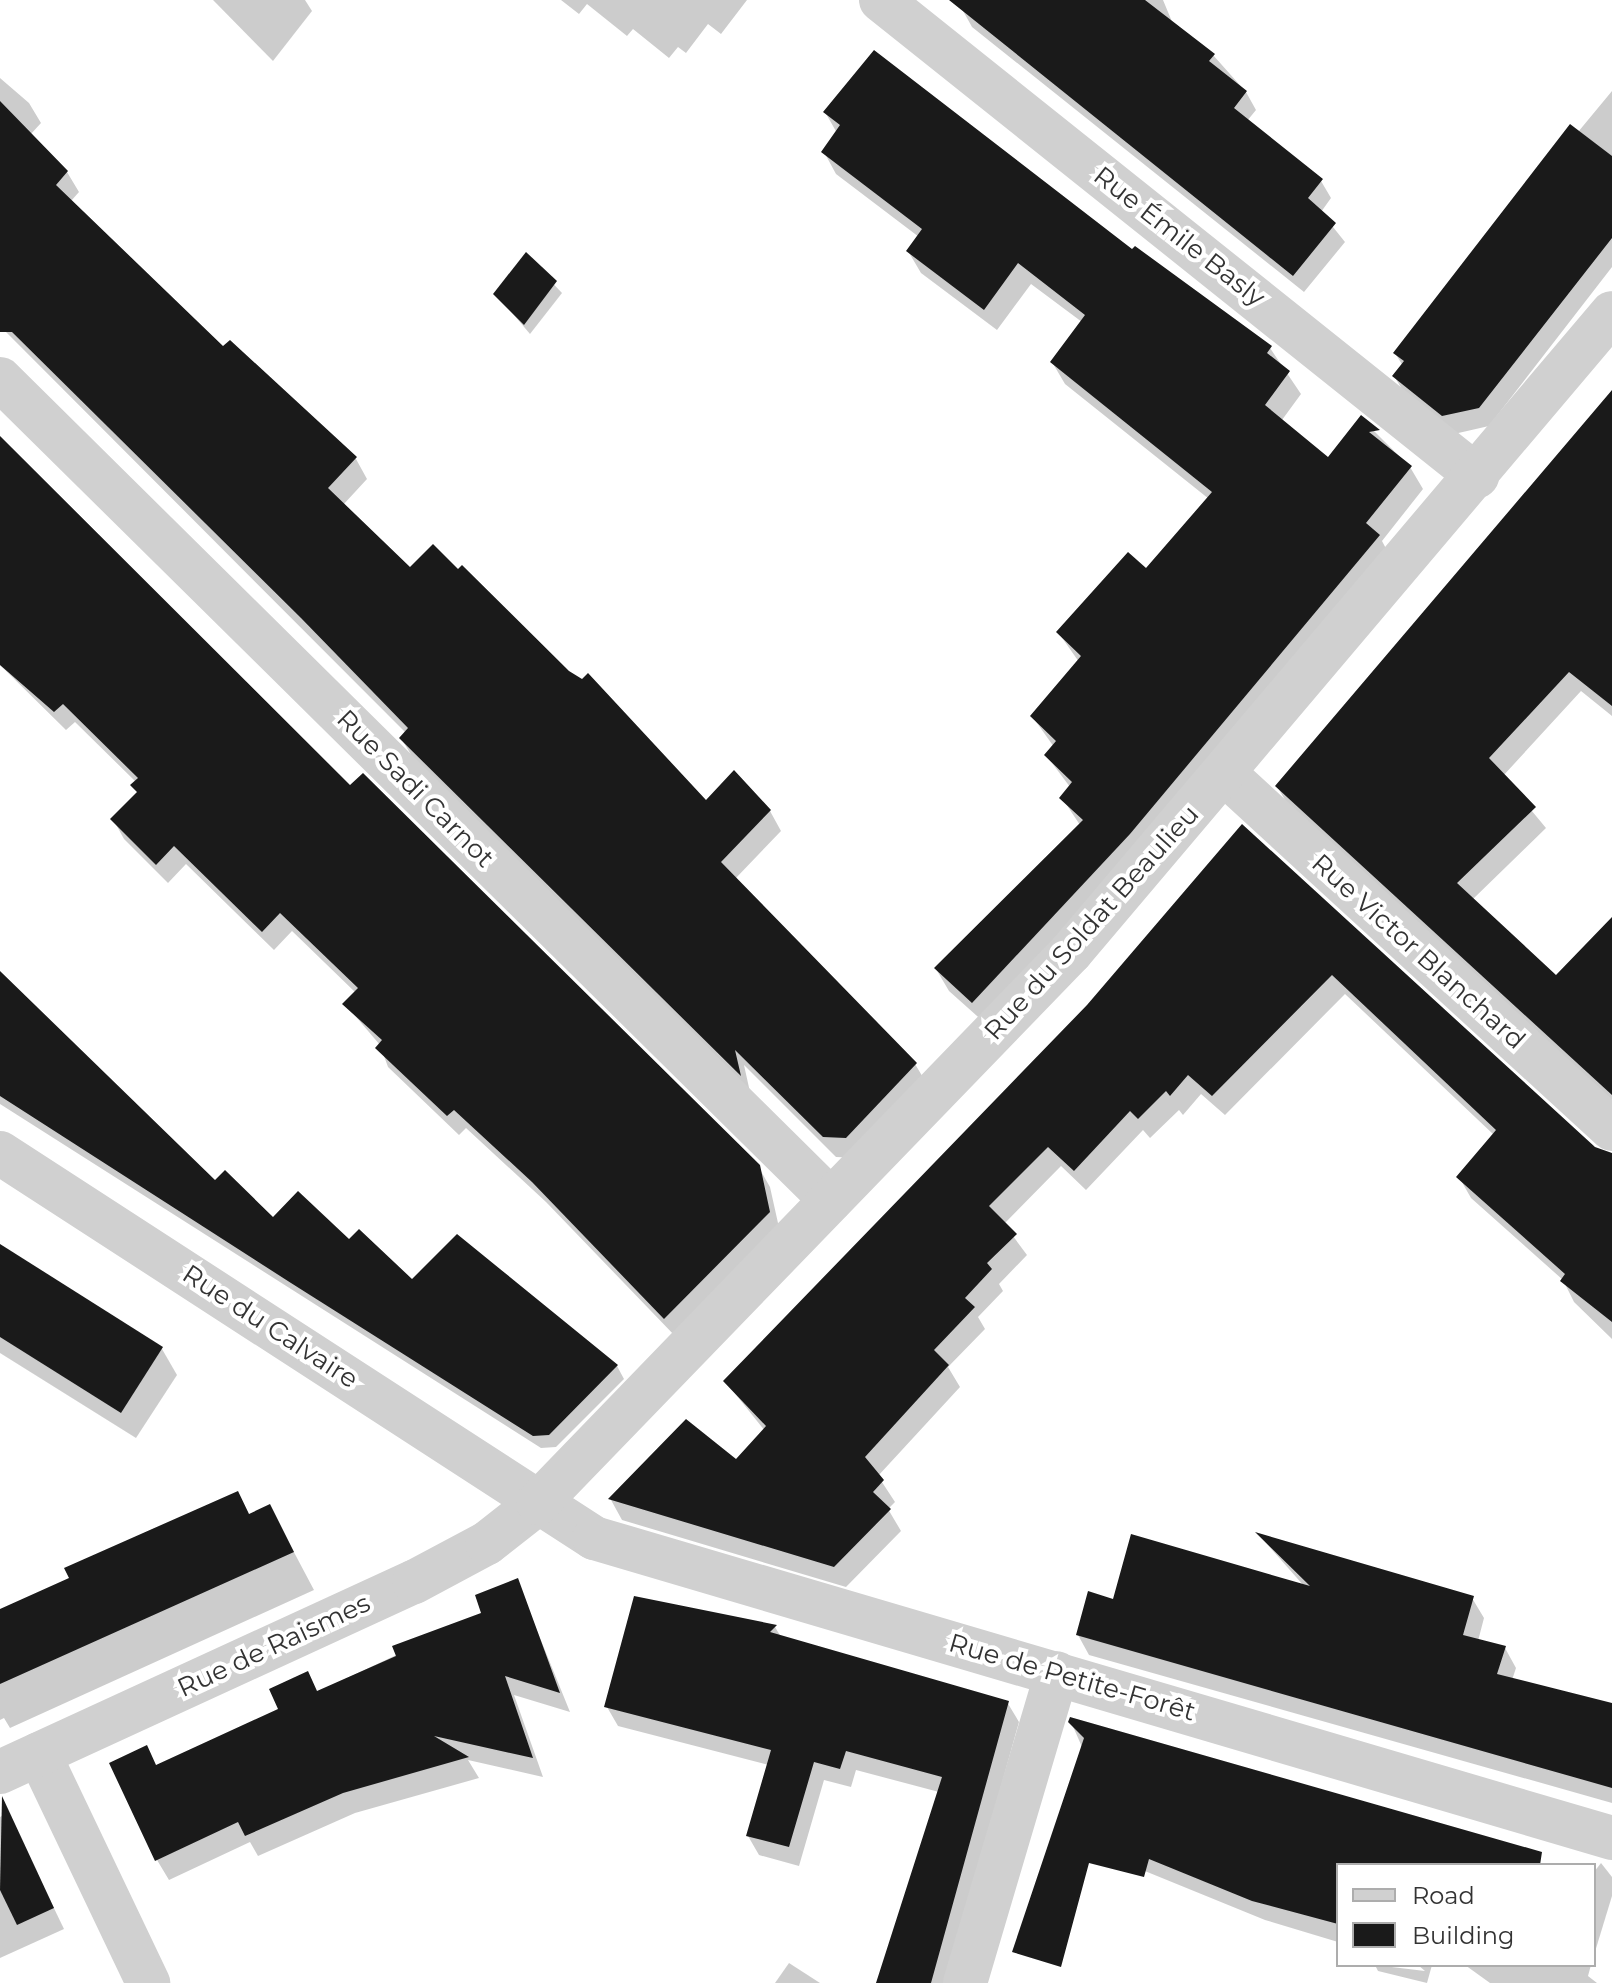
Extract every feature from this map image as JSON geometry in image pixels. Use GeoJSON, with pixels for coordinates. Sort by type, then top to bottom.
{"type":"FeatureCollection","features":[{"type":"Feature","properties":{"kind":"street","name":"Rue Émile Basly"},"geometry":{"type":"LineString","coordinates":[[881,0],[1477,476]]}},
{"type":"Feature","properties":{"kind":"street","name":"Rue du Soldat Beaulieu"},"geometry":{"type":"LineString","coordinates":[[538,1503],[1071,952],[1225,774],[1612,313]]}},
{"type":"Feature","properties":{"kind":"street","name":"Rue Sadi Carnot"},"geometry":{"type":"LineString","coordinates":[[0,379],[831,1200]]}},
{"type":"Feature","properties":{"kind":"street","name":"Rue Victor Blanchard"},"geometry":{"type":"LineString","coordinates":[[1225,774],[1612,1129]]}},
{"type":"Feature","properties":{"kind":"street","name":"Rue du Calvaire"},"geometry":{"type":"LineString","coordinates":[[0,1153],[538,1503]]}},
{"type":"Feature","properties":{"kind":"street","name":"Rue de Petite-Forêt"},"geometry":{"type":"LineString","coordinates":[[538,1503],[570,1527],[624,1550],[1057,1673],[1612,1838]]}},
{"type":"Feature","properties":{"kind":"street","name":"Rue de Raismes"},"geometry":{"type":"LineString","coordinates":[[0,1772],[414,1582],[487,1543],[538,1503]]}},
{"type":"Feature","properties":{"kind":"street"},"geometry":{"type":"LineString","coordinates":[[965,1983],[1057,1673]]}},
{"type":"Feature","properties":{"kind":"street"},"geometry":{"type":"LineString","coordinates":[[39,1754],[148,1983]]}},
{"type":"Feature","properties":{"kind":"building"},"geometry":{"type":"Polygon","coordinates":[[[949,0],[1145,0],[1215,54],[1209,61],[1247,91],[1234,108],[1323,179],[1308,198],[1336,223],[1293,276],[949,0]]]}},
{"type":"Feature","properties":{"kind":"building"},"geometry":{"type":"Polygon","coordinates":[[[874,50],[1132,249],[1135,246],[1272,346],[1267,353],[1290,371],[1265,405],[1328,457],[1361,415],[1380,430],[1369,432],[1412,466],[1366,523],[1380,535],[1130,834],[972,1003],[934,968],[1083,820],[1059,798],[1072,782],[1044,755],[1056,741],[1030,716],[1081,656],[1056,632],[1128,552],[1146,568],[1212,492],[1050,362],[1085,315],[1018,263],[984,310],[906,251],[922,229],[821,152],[840,125],[823,112],[874,50]]]}},
{"type":"Feature","properties":{"kind":"building"},"geometry":{"type":"Polygon","coordinates":[[[0,101],[68,171],[56,185],[223,346],[230,340],[357,457],[328,488],[410,567],[433,544],[458,569],[462,565],[569,671],[582,679],[588,673],[706,800],[734,770],[771,810],[721,862],[917,1063],[846,1138],[823,1137],[735,1050],[741,1076],[399,738],[408,728],[301,618],[12,332],[0,332],[0,101]]]}},
{"type":"Feature","properties":{"kind":"building"},"geometry":{"type":"Polygon","coordinates":[[[1570,124],[1612,156],[1612,238],[1479,408],[1442,416],[1392,376],[1404,361],[1393,353],[1570,124]]]}},
{"type":"Feature","properties":{"kind":"building"},"geometry":{"type":"Polygon","coordinates":[[[526,252],[557,281],[524,325],[493,294],[526,252]]]}},
{"type":"Feature","properties":{"kind":"building"},"geometry":{"type":"Polygon","coordinates":[[[1612,390],[1612,706],[1569,672],[1489,758],[1536,807],[1457,883],[1556,975],[1612,917],[1612,1095],[1275,786],[1612,390]]]}},
{"type":"Feature","properties":{"kind":"building"},"geometry":{"type":"Polygon","coordinates":[[[0,436],[350,785],[363,773],[760,1165],[770,1212],[664,1319],[532,1182],[454,1110],[447,1116],[375,1048],[382,1040],[342,1004],[358,988],[280,913],[262,932],[174,846],[156,865],[110,819],[137,792],[130,785],[138,778],[63,704],[54,712],[0,665],[0,436]]]}},
{"type":"Feature","properties":{"kind":"building"},"geometry":{"type":"Polygon","coordinates":[[[1242,824],[1595,1147],[1612,1153],[1612,1322],[1560,1281],[1565,1274],[1456,1177],[1496,1130],[1332,975],[1212,1096],[1188,1075],[1170,1096],[1166,1091],[1138,1119],[1130,1111],[1074,1171],[1048,1147],[989,1206],[1017,1234],[987,1263],[992,1269],[965,1298],[975,1307],[934,1350],[949,1365],[865,1457],[884,1480],[873,1492],[891,1509],[834,1567],[608,1499],[686,1419],[736,1459],[766,1426],[723,1381],[1087,1005],[1242,824]]]}},
{"type":"Feature","properties":{"kind":"building"},"geometry":{"type":"Polygon","coordinates":[[[0,971],[215,1180],[225,1170],[273,1217],[298,1191],[349,1239],[359,1229],[412,1279],[457,1234],[618,1365],[549,1435],[533,1436],[291,1283],[0,1096],[0,971]]]}},
{"type":"Feature","properties":{"kind":"building"},"geometry":{"type":"Polygon","coordinates":[[[0,1244],[163,1347],[121,1413],[0,1337],[0,1244]]]}},
{"type":"Feature","properties":{"kind":"building"},"geometry":{"type":"Polygon","coordinates":[[[238,1491],[249,1514],[270,1504],[294,1552],[0,1684],[0,1609],[69,1578],[64,1568],[238,1491]]]}},
{"type":"Feature","properties":{"kind":"building"},"geometry":{"type":"Polygon","coordinates":[[[1255,1532],[1474,1596],[1463,1635],[1506,1646],[1497,1674],[1612,1703],[1612,1788],[1076,1635],[1088,1591],[1113,1599],[1131,1534],[1310,1586],[1255,1532]]]}},
{"type":"Feature","properties":{"kind":"building"},"geometry":{"type":"Polygon","coordinates":[[[518,1578],[560,1693],[505,1676],[533,1758],[434,1736],[469,1757],[343,1793],[245,1836],[238,1822],[155,1861],[109,1763],[147,1745],[156,1765],[278,1709],[269,1689],[308,1671],[317,1691],[396,1656],[392,1646],[481,1613],[475,1595],[518,1578]]]}},
{"type":"Feature","properties":{"kind":"building"},"geometry":{"type":"Polygon","coordinates":[[[634,1596],[777,1625],[770,1632],[1009,1701],[931,1983],[876,1983],[942,1777],[846,1751],[840,1769],[814,1762],[789,1847],[746,1836],[771,1750],[604,1707],[634,1596]]]}},
{"type":"Feature","properties":{"kind":"building"},"geometry":{"type":"Polygon","coordinates":[[[1070,1717],[1542,1852],[1540,1863],[1336,1863],[1336,1923],[1252,1901],[1149,1859],[1144,1877],[1089,1863],[1061,1967],[1012,1952],[1084,1738],[1068,1722],[1070,1717]]]}},
{"type":"Feature","properties":{"kind":"building"},"geometry":{"type":"Polygon","coordinates":[[[2,1796],[54,1908],[17,1925],[0,1890],[2,1796]]]}}]}
